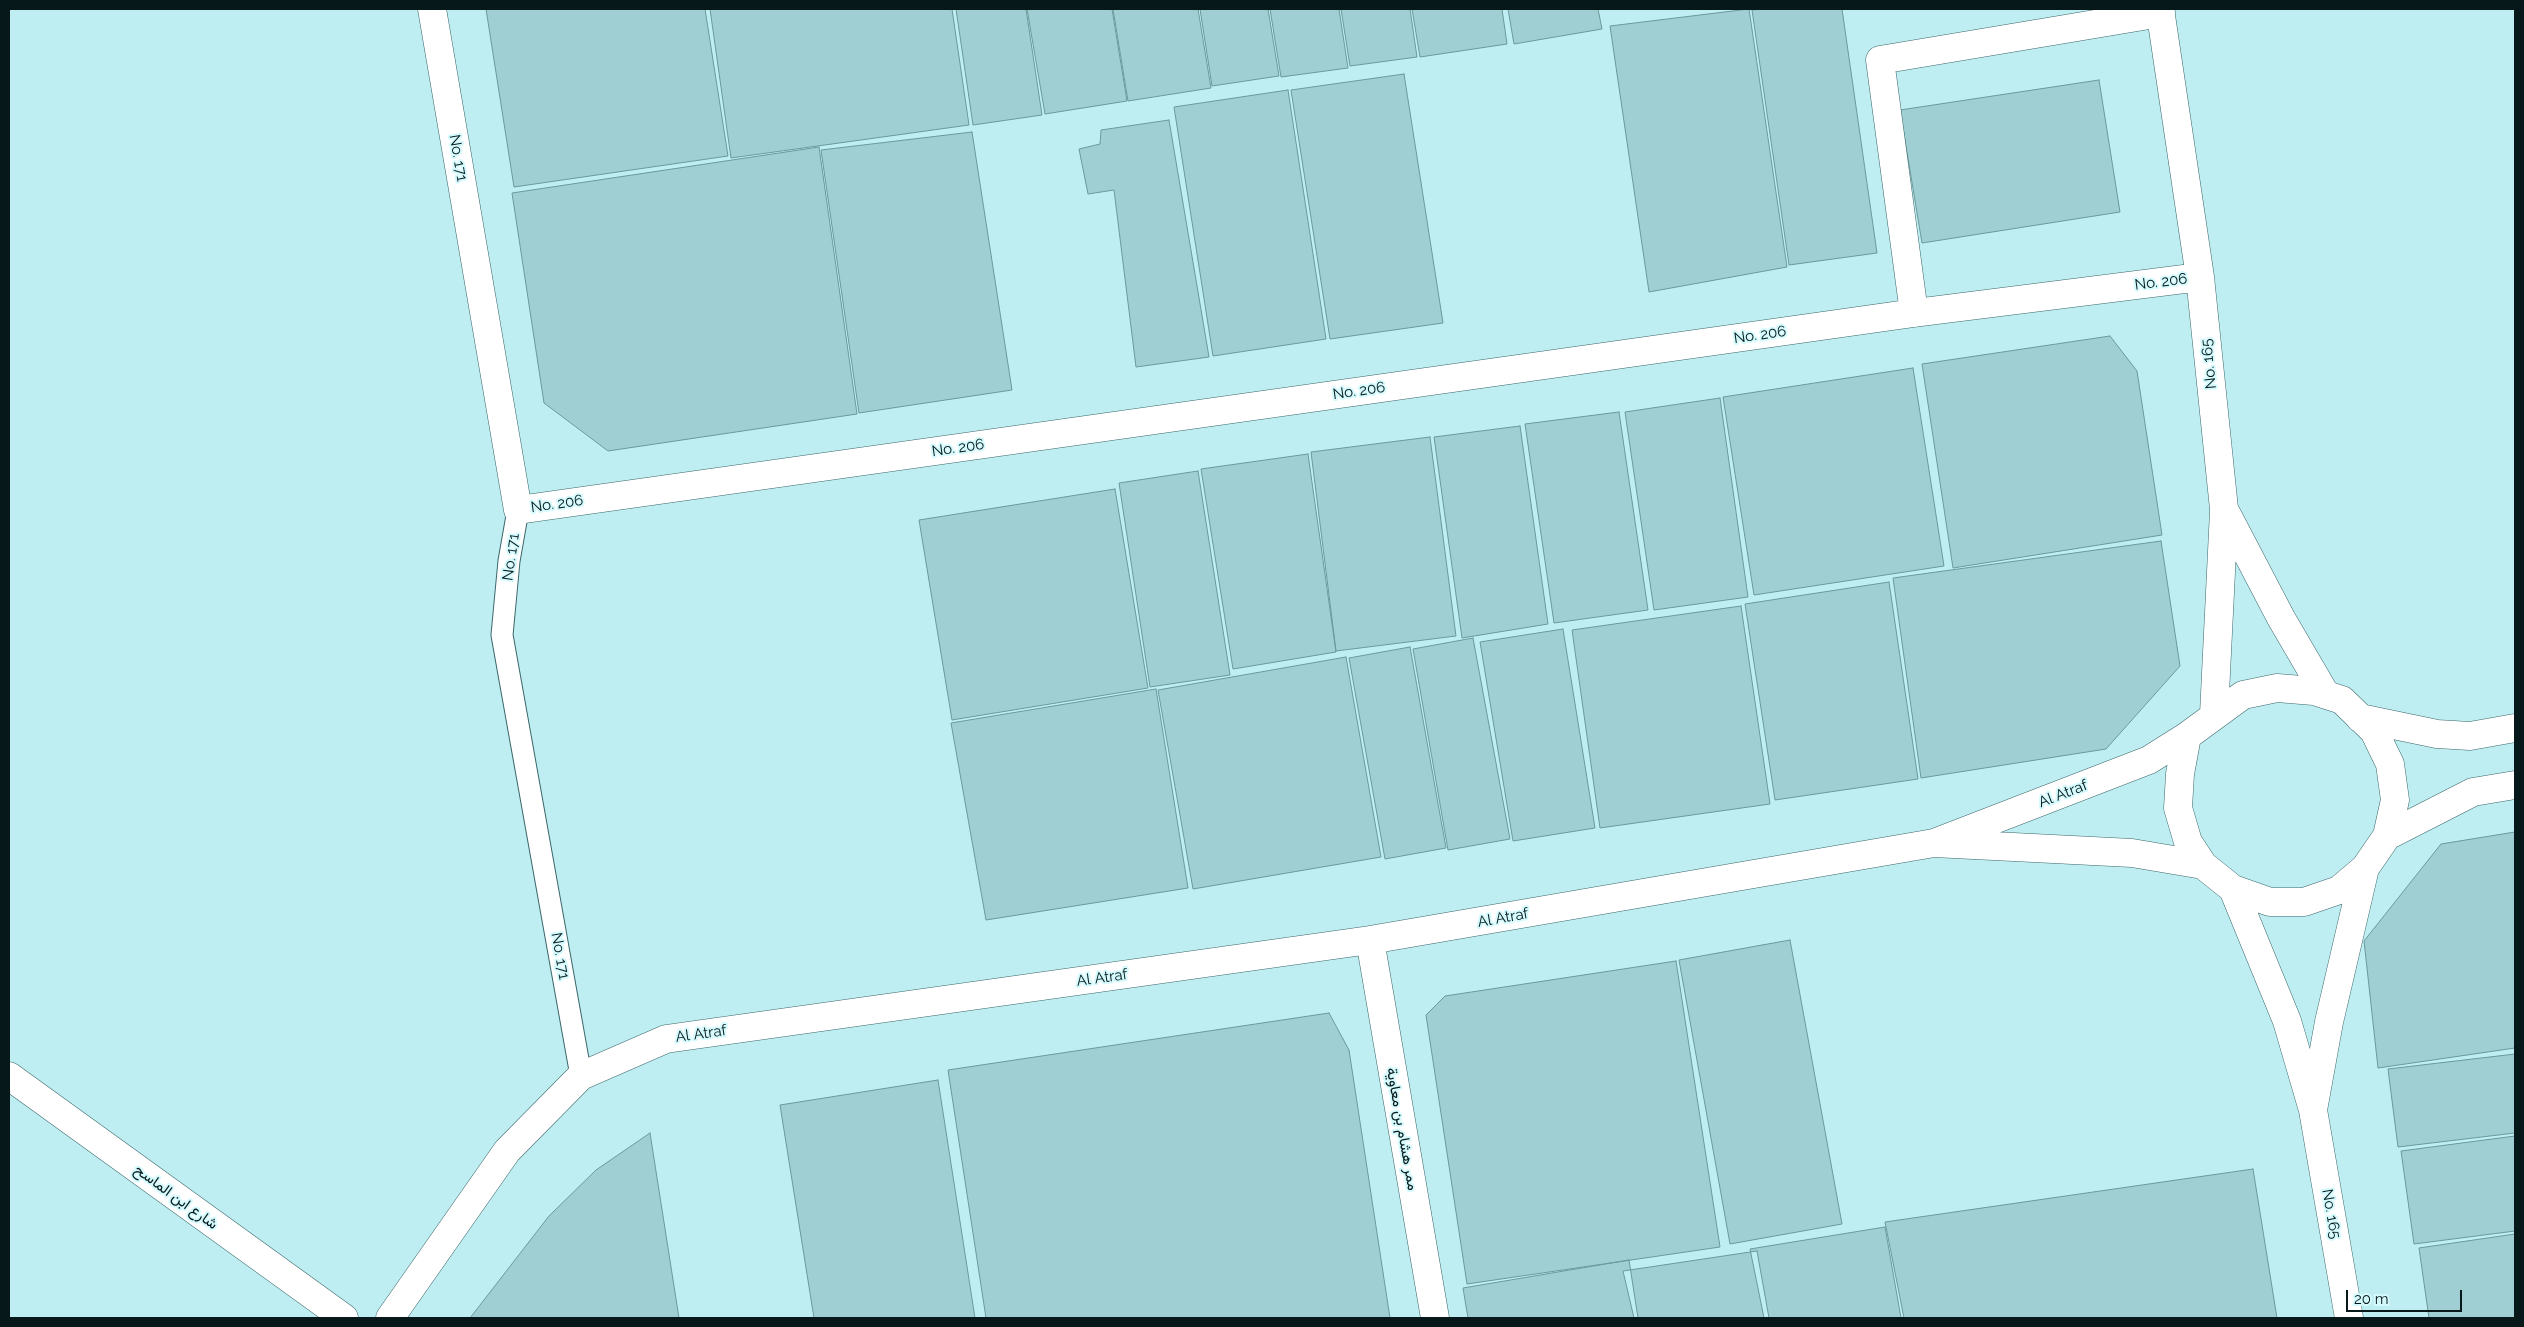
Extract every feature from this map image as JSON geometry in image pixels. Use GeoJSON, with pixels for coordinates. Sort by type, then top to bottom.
{"type":"FeatureCollection","features":[{"type":"Feature","properties":{"kind":"street","name":"No. 171"},"geometry":{"type":"LineString","coordinates":[[432,9],[518,510]]}},
{"type":"Feature","properties":{"kind":"street","name":"No. 165"},"geometry":{"type":"LineString","coordinates":[[2160,11],[2200,277],[2224,510],[2280,618],[2326,695]]}},
{"type":"Feature","properties":{"kind":"street"},"geometry":{"type":"LineString","coordinates":[[1914,313],[1880,60],[2160,11]]}},
{"type":"Feature","properties":{"kind":"street","name":"No. 206"},"geometry":{"type":"LineString","coordinates":[[518,510],[1914,313],[2200,277]]}},
{"type":"Feature","properties":{"kind":"street"},"geometry":{"type":"LineString","coordinates":[[2214,714],[2224,510]]}},
{"type":"Feature","properties":{"kind":"street","name":"Al Atraf"},"geometry":{"type":"LineString","coordinates":[[390,1318],[507,1151],[581,1076],[666,1039],[1370,940],[1934,844],[2149,760],[2187,736],[2214,714],[2243,695],[2277,688],[2314,691],[2342,700],[2374,731],[2390,764],[2395,800],[2387,836]]}},
{"type":"Feature","properties":{"kind":"street"},"geometry":{"type":"LineString","coordinates":[[2360,718],[2406,728],[2454,735],[2470,736],[2515,728]]}},
{"type":"Feature","properties":{"kind":"street"},"geometry":{"type":"LineString","coordinates":[[2187,736],[2180,774],[2178,808],[2188,842],[2203,865],[2233,889],[2270,902],[2304,902],[2339,890],[2365,868],[2387,836],[2472,792],[2515,785]]}},
{"type":"Feature","properties":{"kind":"street","name":"Al Atraf"},"geometry":{"type":"LineString","coordinates":[[1934,844],[2132,853],[2203,865]]}},
{"type":"Feature","properties":{"kind":"street"},"geometry":{"type":"LineString","coordinates":[[2314,1110],[2329,1022],[2365,868]]}},
{"type":"Feature","properties":{"kind":"street"},"geometry":{"type":"LineString","coordinates":[[2233,889],[2287,1021],[2314,1110]]}},
{"type":"Feature","properties":{"kind":"street","name":"ممر هشام بن معاوية"},"geometry":{"type":"LineString","coordinates":[[1370,940],[1435,1318]]}},
{"type":"Feature","properties":{"kind":"street","name":"شارع ابن الماسح"},"geometry":{"type":"LineString","coordinates":[[9,1076],[344,1318]]}},
{"type":"Feature","properties":{"kind":"street","name":"No. 165"},"geometry":{"type":"LineString","coordinates":[[2314,1110],[2349,1318]]}},
{"type":"Feature","properties":{"kind":"lane","name":"No. 171"},"geometry":{"type":"LineString","coordinates":[[518,510],[509,561],[502,635],[581,1076]]}},
{"type":"Feature","properties":{"kind":"building"},"geometry":{"type":"Polygon","coordinates":[[[486,9],[705,9],[728,156],[514,187],[486,9]]]}},
{"type":"Feature","properties":{"kind":"building"},"geometry":{"type":"Polygon","coordinates":[[[710,9],[952,9],[969,125],[731,158],[710,9]]]}},
{"type":"Feature","properties":{"kind":"building"},"geometry":{"type":"Polygon","coordinates":[[[956,9],[1026,9],[1042,115],[973,125],[956,9]]]}},
{"type":"Feature","properties":{"kind":"building"},"geometry":{"type":"Polygon","coordinates":[[[1027,9],[1112,9],[1127,101],[1045,114],[1027,9]]]}},
{"type":"Feature","properties":{"kind":"building"},"geometry":{"type":"Polygon","coordinates":[[[1113,9],[1198,9],[1211,88],[1128,101],[1113,9]]]}},
{"type":"Feature","properties":{"kind":"building"},"geometry":{"type":"Polygon","coordinates":[[[1200,9],[1268,9],[1279,76],[1212,86],[1200,9]]]}},
{"type":"Feature","properties":{"kind":"building"},"geometry":{"type":"Polygon","coordinates":[[[1270,9],[1339,9],[1348,68],[1281,77],[1270,9]]]}},
{"type":"Feature","properties":{"kind":"building"},"geometry":{"type":"Polygon","coordinates":[[[1341,9],[1410,9],[1417,57],[1350,66],[1341,9]]]}},
{"type":"Feature","properties":{"kind":"building"},"geometry":{"type":"Polygon","coordinates":[[[1412,9],[1502,9],[1507,44],[1420,57],[1412,9]]]}},
{"type":"Feature","properties":{"kind":"building"},"geometry":{"type":"Polygon","coordinates":[[[1508,9],[1598,9],[1602,29],[1514,44],[1508,9]]]}},
{"type":"Feature","properties":{"kind":"building"},"geometry":{"type":"Polygon","coordinates":[[[1749,9],[1787,267],[1649,292],[1610,26],[1749,9]]]}},
{"type":"Feature","properties":{"kind":"building"},"geometry":{"type":"Polygon","coordinates":[[[1842,9],[1877,253],[1789,265],[1752,10],[1842,9]]]}},
{"type":"Feature","properties":{"kind":"building"},"geometry":{"type":"Polygon","coordinates":[[[1404,74],[1443,323],[1330,339],[1291,90],[1404,74]]]}},
{"type":"Feature","properties":{"kind":"building"},"geometry":{"type":"Polygon","coordinates":[[[2099,80],[2120,212],[1922,243],[1900,110],[2099,80]]]}},
{"type":"Feature","properties":{"kind":"building"},"geometry":{"type":"Polygon","coordinates":[[[1288,90],[1326,339],[1213,356],[1174,107],[1288,90]]]}},
{"type":"Feature","properties":{"kind":"building"},"geometry":{"type":"Polygon","coordinates":[[[1169,120],[1209,357],[1136,367],[1114,190],[1088,194],[1079,149],[1100,144],[1101,130],[1169,120]]]}},
{"type":"Feature","properties":{"kind":"building"},"geometry":{"type":"Polygon","coordinates":[[[972,132],[1012,390],[859,413],[821,150],[972,132]]]}},
{"type":"Feature","properties":{"kind":"building"},"geometry":{"type":"Polygon","coordinates":[[[819,147],[857,414],[608,451],[544,403],[512,193],[819,147]]]}},
{"type":"Feature","properties":{"kind":"building"},"geometry":{"type":"Polygon","coordinates":[[[2110,336],[2137,371],[2162,535],[1953,568],[1922,364],[2110,336]]]}},
{"type":"Feature","properties":{"kind":"building"},"geometry":{"type":"Polygon","coordinates":[[[1913,368],[1944,566],[1754,595],[1723,397],[1913,368]]]}},
{"type":"Feature","properties":{"kind":"building"},"geometry":{"type":"Polygon","coordinates":[[[1720,398],[1748,597],[1654,610],[1625,412],[1720,398]]]}},
{"type":"Feature","properties":{"kind":"building"},"geometry":{"type":"Polygon","coordinates":[[[1619,412],[1648,610],[1554,623],[1525,424],[1619,412]]]}},
{"type":"Feature","properties":{"kind":"building"},"geometry":{"type":"Polygon","coordinates":[[[1520,426],[1548,624],[1462,638],[1434,437],[1520,426]]]}},
{"type":"Feature","properties":{"kind":"building"},"geometry":{"type":"Polygon","coordinates":[[[1430,437],[1456,636],[1336,651],[1311,452],[1430,437]]]}},
{"type":"Feature","properties":{"kind":"building"},"geometry":{"type":"Polygon","coordinates":[[[1308,454],[1336,652],[1233,669],[1201,469],[1308,454]]]}},
{"type":"Feature","properties":{"kind":"building"},"geometry":{"type":"Polygon","coordinates":[[[1198,471],[1230,675],[1150,687],[1119,483],[1198,471]]]}},
{"type":"Feature","properties":{"kind":"building"},"geometry":{"type":"Polygon","coordinates":[[[1115,489],[1148,688],[952,720],[919,520],[1115,489]]]}},
{"type":"Feature","properties":{"kind":"building"},"geometry":{"type":"Polygon","coordinates":[[[2161,541],[2180,666],[2106,749],[1921,778],[1893,578],[2161,541]]]}},
{"type":"Feature","properties":{"kind":"building"},"geometry":{"type":"Polygon","coordinates":[[[1889,582],[1918,779],[1775,800],[1745,604],[1889,582]]]}},
{"type":"Feature","properties":{"kind":"building"},"geometry":{"type":"Polygon","coordinates":[[[1741,606],[1770,804],[1600,828],[1572,630],[1741,606]]]}},
{"type":"Feature","properties":{"kind":"building"},"geometry":{"type":"Polygon","coordinates":[[[1563,629],[1595,828],[1513,841],[1480,642],[1563,629]]]}},
{"type":"Feature","properties":{"kind":"building"},"geometry":{"type":"Polygon","coordinates":[[[1473,638],[1510,839],[1448,850],[1413,649],[1473,638]]]}},
{"type":"Feature","properties":{"kind":"building"},"geometry":{"type":"Polygon","coordinates":[[[1410,647],[1446,848],[1385,859],[1349,658],[1410,647]]]}},
{"type":"Feature","properties":{"kind":"building"},"geometry":{"type":"Polygon","coordinates":[[[1346,657],[1381,857],[1193,889],[1158,690],[1346,657]]]}},
{"type":"Feature","properties":{"kind":"building"},"geometry":{"type":"Polygon","coordinates":[[[1156,689],[1188,888],[986,920],[951,723],[1156,689]]]}},
{"type":"Feature","properties":{"kind":"building"},"geometry":{"type":"Polygon","coordinates":[[[2515,832],[2515,1048],[2378,1068],[2364,941],[2441,844],[2515,832]]]}},
{"type":"Feature","properties":{"kind":"building"},"geometry":{"type":"Polygon","coordinates":[[[1790,940],[1842,1224],[1730,1244],[1679,960],[1790,940]]]}},
{"type":"Feature","properties":{"kind":"building"},"geometry":{"type":"Polygon","coordinates":[[[1676,961],[1720,1247],[1467,1284],[1426,1015],[1445,996],[1676,961]]]}},
{"type":"Feature","properties":{"kind":"building"},"geometry":{"type":"Polygon","coordinates":[[[1329,1013],[1349,1050],[1390,1318],[986,1318],[948,1070],[1329,1013]]]}},
{"type":"Feature","properties":{"kind":"building"},"geometry":{"type":"Polygon","coordinates":[[[2515,1054],[2515,1133],[2398,1147],[2388,1069],[2515,1054]]]}},
{"type":"Feature","properties":{"kind":"building"},"geometry":{"type":"Polygon","coordinates":[[[938,1080],[975,1318],[814,1318],[780,1105],[938,1080]]]}},
{"type":"Feature","properties":{"kind":"building"},"geometry":{"type":"Polygon","coordinates":[[[650,1133],[679,1318],[470,1318],[549,1216],[596,1170],[650,1133]]]}},
{"type":"Feature","properties":{"kind":"building"},"geometry":{"type":"Polygon","coordinates":[[[2515,1136],[2515,1231],[2414,1244],[2401,1151],[2515,1136]]]}},
{"type":"Feature","properties":{"kind":"building"},"geometry":{"type":"Polygon","coordinates":[[[2253,1169],[2277,1318],[1904,1318],[1885,1222],[2253,1169]]]}},
{"type":"Feature","properties":{"kind":"building"},"geometry":{"type":"Polygon","coordinates":[[[1885,1227],[1901,1318],[1764,1318],[1750,1249],[1885,1227]]]}},
{"type":"Feature","properties":{"kind":"building"},"geometry":{"type":"Polygon","coordinates":[[[2515,1234],[2515,1318],[2429,1318],[2419,1248],[2515,1234]]]}},
{"type":"Feature","properties":{"kind":"building"},"geometry":{"type":"Polygon","coordinates":[[[1757,1251],[1769,1318],[1634,1318],[1623,1271],[1757,1251]]]}},
{"type":"Feature","properties":{"kind":"building"},"geometry":{"type":"Polygon","coordinates":[[[1629,1260],[1638,1318],[1468,1318],[1463,1288],[1629,1260]]]}}]}
